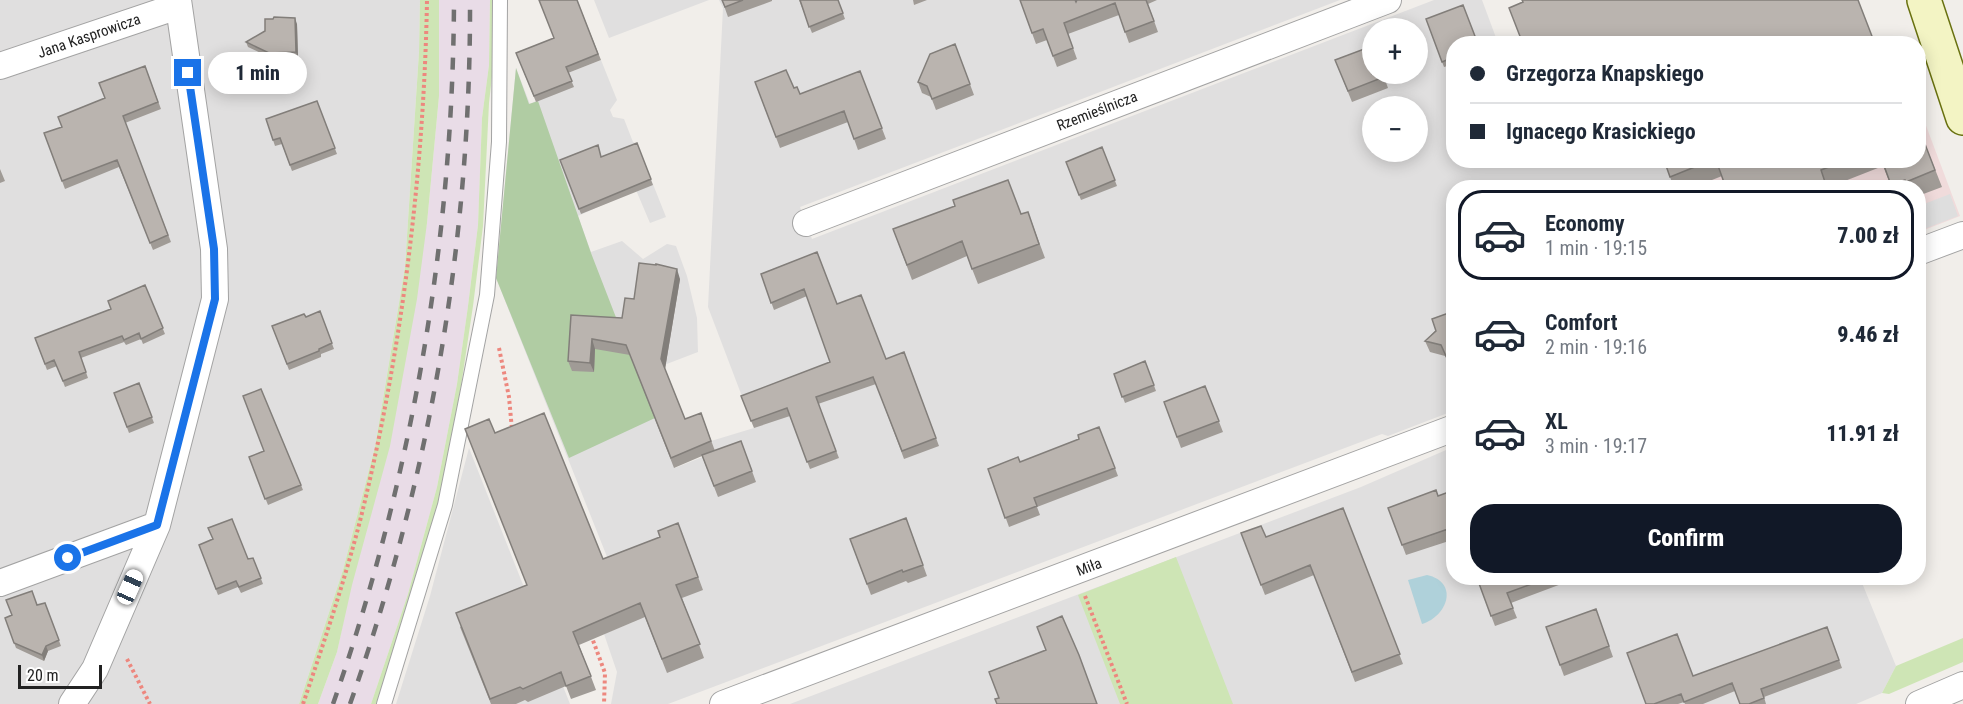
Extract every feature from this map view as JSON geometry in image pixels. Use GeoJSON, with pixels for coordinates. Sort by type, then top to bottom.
{"type":"FeatureCollection","features":[{"type":"Feature","properties":{"kind":"main road"},"geometry":{"type":"LineString","coordinates":[[1924,0],[1963,118]]}},
{"type":"Feature","properties":{"kind":"street","name":"Rzemieślnicza"},"geometry":{"type":"LineString","coordinates":[[806,223],[1388,0]]}},
{"type":"Feature","properties":{"kind":"street","name":"Jana Kasprowicza"},"geometry":{"type":"LineString","coordinates":[[0,66],[178,3]]}},
{"type":"Feature","properties":{"kind":"street"},"geometry":{"type":"LineString","coordinates":[[72,704],[95,669],[157,525],[215,299],[214,249],[178,3]]}},
{"type":"Feature","properties":{"kind":"street"},"geometry":{"type":"LineString","coordinates":[[1926,249],[1963,235]]}},
{"type":"Feature","properties":{"kind":"street","name":"Miła"},"geometry":{"type":"LineString","coordinates":[[723,704],[1446,431]]}},
{"type":"Feature","properties":{"kind":"street"},"geometry":{"type":"LineString","coordinates":[[0,583],[157,525]]}},
{"type":"Feature","properties":{"kind":"street"},"geometry":{"type":"LineString","coordinates":[[1919,704],[1963,684]]}},
{"type":"Feature","properties":{"kind":"lane"},"geometry":{"type":"LineString","coordinates":[[384,704],[445,505],[487,295],[499,142],[500,0]]}},
{"type":"Feature","properties":{"kind":"path"},"geometry":{"type":"LineString","coordinates":[[303,704],[360,520],[378,444],[392,368],[416,199],[426,64],[427,0]]}},
{"type":"Feature","properties":{"kind":"path"},"geometry":{"type":"LineString","coordinates":[[487,295],[509,397],[513,436]]}},
{"type":"Feature","properties":{"kind":"path"},"geometry":{"type":"LineString","coordinates":[[1083,593],[1126,704]]}},
{"type":"Feature","properties":{"kind":"path"},"geometry":{"type":"LineString","coordinates":[[591,634],[605,673],[604,704]]}},
{"type":"Feature","properties":{"kind":"path"},"geometry":{"type":"LineString","coordinates":[[125,655],[150,704]]}},
{"type":"Feature","properties":{"kind":"shaded area"},"geometry":{"type":"Polygon","coordinates":[[[0,0],[420,0],[419,52],[405,267],[375,447],[343,570],[299,704],[0,704],[0,0]]]}},
{"type":"Feature","properties":{"kind":"shaded area"},"geometry":{"type":"Polygon","coordinates":[[[439,0],[490,0],[489,65],[482,118],[478,225],[457,384],[437,487],[408,594],[371,704],[318,704],[337,652],[427,223],[439,96],[439,0]]]}},
{"type":"Feature","properties":{"kind":"shaded area"},"geometry":{"type":"Polygon","coordinates":[[[594,0],[709,0],[609,38],[594,0]]]}},
{"type":"Feature","properties":{"kind":"shaded area"},"geometry":{"type":"Polygon","coordinates":[[[719,0],[1340,0],[800,207],[812,239],[1362,28],[1362,84],[1428,84],[1428,18],[1387,18],[1434,0],[1482,0],[1495,36],[1446,36],[1446,168],[1703,168],[1707,180],[1446,180],[1446,414],[1388,436],[1382,434],[668,704],[611,704],[617,672],[604,634],[633,622],[496,278],[516,68],[530,104],[568,73],[601,60],[617,100],[610,110],[613,117],[624,119],[633,142],[639,149],[666,217],[650,223],[636,190],[578,216],[591,252],[622,241],[643,259],[667,244],[676,246],[687,276],[697,318],[698,352],[638,375],[675,468],[715,452],[711,441],[754,428],[708,307],[723,8],[719,0]]]}},
{"type":"Feature","properties":{"kind":"shaded area"},"geometry":{"type":"Polygon","coordinates":[[[1926,126],[1960,216],[1926,229],[1926,180],[1707,180],[1703,168],[1926,168],[1926,126]]]}},
{"type":"Feature","properties":{"kind":"shaded area"},"geometry":{"type":"Polygon","coordinates":[[[1950,194],[1958,216],[1926,228],[1926,203],[1950,194]]]}},
{"type":"Feature","properties":{"kind":"shaded area"},"geometry":{"type":"Polygon","coordinates":[[[469,448],[570,704],[396,704],[430,596],[469,448]]]}},
{"type":"Feature","properties":{"kind":"shaded area"},"geometry":{"type":"Polygon","coordinates":[[[1446,450],[1446,585],[1863,585],[1896,666],[1882,693],[1856,704],[790,704],[1361,487],[1446,450]]]}},
{"type":"Feature","properties":{"kind":"green space"},"geometry":{"type":"Polygon","coordinates":[[[420,0],[439,0],[439,96],[417,299],[390,446],[352,585],[337,652],[318,704],[299,704],[343,570],[375,447],[405,267],[419,52],[420,0]]]}},
{"type":"Feature","properties":{"kind":"green space"},"geometry":{"type":"Polygon","coordinates":[[[490,0],[494,0],[493,67],[483,226],[461,386],[443,486],[380,694],[376,704],[371,704],[408,594],[437,487],[457,384],[478,225],[482,118],[489,65],[490,0]]]}},
{"type":"Feature","properties":{"kind":"green space"},"geometry":{"type":"Polygon","coordinates":[[[516,68],[529,104],[538,101],[591,253],[655,418],[569,458],[496,278],[516,68]]]}},
{"type":"Feature","properties":{"kind":"green space"},"geometry":{"type":"Polygon","coordinates":[[[1176,557],[1233,704],[1120,704],[1078,595],[1176,557]]]}},
{"type":"Feature","properties":{"kind":"green space"},"geometry":{"type":"Polygon","coordinates":[[[1963,638],[1963,662],[1889,694],[1882,693],[1896,666],[1963,638]]]}},
{"type":"Feature","properties":{"kind":"water"},"geometry":{"type":"Polygon","coordinates":[[[1427,575],[1443,584],[1446,599],[1438,614],[1422,624],[1408,580],[1427,575]]]}},
{"type":"Feature","properties":{"kind":"building"},"geometry":{"type":"Polygon","coordinates":[[[539,0],[577,0],[598,54],[566,67],[572,81],[534,96],[516,53],[554,38],[539,0]]]}},
{"type":"Feature","properties":{"kind":"building"},"geometry":{"type":"Polygon","coordinates":[[[722,0],[743,0],[725,7],[722,0]]]}},
{"type":"Feature","properties":{"kind":"building"},"geometry":{"type":"Polygon","coordinates":[[[800,0],[838,0],[843,13],[809,27],[800,0]]]}},
{"type":"Feature","properties":{"kind":"building"},"geometry":{"type":"Polygon","coordinates":[[[1020,0],[1075,0],[1076,2],[1077,0],[1146,0],[1154,21],[1125,32],[1115,3],[1064,23],[1073,48],[1053,56],[1043,29],[1032,33],[1020,0]]]}},
{"type":"Feature","properties":{"kind":"building"},"geometry":{"type":"Polygon","coordinates":[[[1522,0],[1858,0],[1872,36],[1520,36],[1509,8],[1523,2],[1522,0]]]}},
{"type":"Feature","properties":{"kind":"building"},"geometry":{"type":"Polygon","coordinates":[[[1463,5],[1475,36],[1446,36],[1446,60],[1442,62],[1428,24],[1428,18],[1463,5]]]}},
{"type":"Feature","properties":{"kind":"building"},"geometry":{"type":"Polygon","coordinates":[[[295,18],[296,52],[269,53],[246,42],[265,31],[265,19],[295,18]]]}},
{"type":"Feature","properties":{"kind":"building"},"geometry":{"type":"Polygon","coordinates":[[[955,44],[970,84],[932,99],[927,86],[918,82],[930,54],[955,44]]]}},
{"type":"Feature","properties":{"kind":"building"},"geometry":{"type":"Polygon","coordinates":[[[1362,50],[1362,84],[1366,84],[1348,91],[1335,60],[1362,50]]]}},
{"type":"Feature","properties":{"kind":"building"},"geometry":{"type":"Polygon","coordinates":[[[145,66],[158,102],[123,116],[168,235],[150,243],[117,160],[62,181],[44,133],[62,127],[58,117],[105,98],[99,83],[145,66]]]}},
{"type":"Feature","properties":{"kind":"building"},"geometry":{"type":"Polygon","coordinates":[[[786,70],[794,88],[797,87],[800,94],[860,71],[882,128],[854,139],[844,111],[776,137],[755,82],[786,70]]]}},
{"type":"Feature","properties":{"kind":"building"},"geometry":{"type":"Polygon","coordinates":[[[317,101],[335,148],[290,165],[280,138],[273,140],[266,119],[317,101]]]}},
{"type":"Feature","properties":{"kind":"building"},"geometry":{"type":"Polygon","coordinates":[[[637,143],[651,179],[579,209],[560,160],[598,145],[601,157],[637,143]]]}},
{"type":"Feature","properties":{"kind":"building"},"geometry":{"type":"Polygon","coordinates":[[[1102,147],[1115,180],[1079,195],[1066,162],[1102,147]]]}},
{"type":"Feature","properties":{"kind":"building"},"geometry":{"type":"Polygon","coordinates":[[[1926,147],[1935,170],[1911,180],[1889,180],[1885,168],[1926,168],[1926,147]]]}},
{"type":"Feature","properties":{"kind":"building"},"geometry":{"type":"Polygon","coordinates":[[[1667,168],[1692,168],[1670,177],[1667,168]]]}},
{"type":"Feature","properties":{"kind":"building"},"geometry":{"type":"Polygon","coordinates":[[[1719,168],[1826,168],[1821,170],[1824,180],[1723,180],[1719,168]]]}},
{"type":"Feature","properties":{"kind":"building"},"geometry":{"type":"Polygon","coordinates":[[[1008,180],[1021,214],[1028,212],[1039,244],[972,269],[962,241],[907,265],[893,229],[955,206],[953,200],[1008,180]]]}},
{"type":"Feature","properties":{"kind":"building"},"geometry":{"type":"Polygon","coordinates":[[[817,252],[837,304],[861,295],[886,359],[904,352],[936,438],[902,451],[873,377],[816,397],[836,451],[807,462],[787,408],[751,421],[741,396],[830,362],[804,289],[771,303],[761,274],[817,252]]]}},
{"type":"Feature","properties":{"kind":"building"},"geometry":{"type":"Polygon","coordinates":[[[639,263],[677,269],[661,359],[685,419],[701,413],[711,441],[671,458],[626,345],[592,339],[590,363],[568,361],[571,315],[622,318],[625,298],[634,299],[639,263]]]}},
{"type":"Feature","properties":{"kind":"building"},"geometry":{"type":"Polygon","coordinates":[[[145,285],[163,328],[141,339],[139,333],[124,340],[122,336],[79,352],[86,372],[63,381],[54,360],[45,364],[35,338],[111,309],[108,301],[145,285]]]}},
{"type":"Feature","properties":{"kind":"building"},"geometry":{"type":"Polygon","coordinates":[[[320,311],[332,343],[287,364],[272,326],[304,314],[306,317],[320,311]]]}},
{"type":"Feature","properties":{"kind":"building"},"geometry":{"type":"Polygon","coordinates":[[[1446,314],[1446,356],[1441,345],[1425,341],[1436,331],[1432,319],[1446,314]]]}},
{"type":"Feature","properties":{"kind":"building"},"geometry":{"type":"Polygon","coordinates":[[[1145,361],[1154,385],[1122,397],[1114,374],[1145,361]]]}},
{"type":"Feature","properties":{"kind":"building"},"geometry":{"type":"Polygon","coordinates":[[[139,383],[152,417],[127,427],[114,393],[139,383]]]}},
{"type":"Feature","properties":{"kind":"building"},"geometry":{"type":"Polygon","coordinates":[[[1205,386],[1219,421],[1177,437],[1164,402],[1205,386]]]}},
{"type":"Feature","properties":{"kind":"building"},"geometry":{"type":"Polygon","coordinates":[[[261,389],[301,485],[265,499],[249,457],[264,451],[243,396],[261,389]]]}},
{"type":"Feature","properties":{"kind":"building"},"geometry":{"type":"Polygon","coordinates":[[[544,413],[603,559],[660,537],[658,531],[678,523],[698,577],[676,585],[700,644],[662,659],[640,603],[573,632],[591,676],[566,686],[561,672],[523,689],[520,687],[490,699],[456,613],[527,585],[465,429],[489,419],[495,433],[544,413]]]}},
{"type":"Feature","properties":{"kind":"building"},"geometry":{"type":"Polygon","coordinates":[[[1099,427],[1115,468],[1034,498],[1037,506],[1005,518],[988,469],[1018,457],[1020,462],[1079,439],[1078,435],[1099,427]]]}},
{"type":"Feature","properties":{"kind":"building"},"geometry":{"type":"Polygon","coordinates":[[[741,441],[752,471],[714,486],[702,455],[741,441]]]}},
{"type":"Feature","properties":{"kind":"building"},"geometry":{"type":"Polygon","coordinates":[[[1436,490],[1438,496],[1446,493],[1446,530],[1402,545],[1388,508],[1436,490]]]}},
{"type":"Feature","properties":{"kind":"building"},"geometry":{"type":"Polygon","coordinates":[[[1343,508],[1400,654],[1352,672],[1310,565],[1261,585],[1241,533],[1261,526],[1266,537],[1343,508]]]}},
{"type":"Feature","properties":{"kind":"building"},"geometry":{"type":"Polygon","coordinates":[[[906,518],[923,565],[903,572],[902,570],[867,584],[850,539],[906,518]]]}},
{"type":"Feature","properties":{"kind":"building"},"geometry":{"type":"Polygon","coordinates":[[[232,519],[248,559],[253,558],[261,578],[239,587],[236,581],[216,589],[199,545],[213,539],[208,528],[232,519]]]}},
{"type":"Feature","properties":{"kind":"building"},"geometry":{"type":"Polygon","coordinates":[[[1480,585],[1529,585],[1507,593],[1513,608],[1491,616],[1480,585]]]}},
{"type":"Feature","properties":{"kind":"building"},"geometry":{"type":"Polygon","coordinates":[[[32,591],[37,605],[45,603],[59,640],[46,646],[42,655],[14,643],[5,618],[12,615],[6,600],[32,591]]]}},
{"type":"Feature","properties":{"kind":"building"},"geometry":{"type":"Polygon","coordinates":[[[1596,609],[1609,646],[1560,665],[1546,627],[1596,609]]]}},
{"type":"Feature","properties":{"kind":"building"},"geometry":{"type":"Polygon","coordinates":[[[1062,616],[1097,704],[997,704],[995,699],[999,698],[989,672],[1046,650],[1037,627],[1062,616]]]}},
{"type":"Feature","properties":{"kind":"building"},"geometry":{"type":"Polygon","coordinates":[[[1827,627],[1839,660],[1761,689],[1764,698],[1749,704],[1740,704],[1732,683],[1684,702],[1681,694],[1654,704],[1646,704],[1627,653],[1677,634],[1693,676],[1827,627]]]}},
{"type":"Feature","properties":{"kind":"railway"},"geometry":{"type":"LineString","coordinates":[[333,704],[361,619],[385,532],[406,445],[423,357],[446,179],[452,90],[454,0]]}},
{"type":"Feature","properties":{"kind":"railway"},"geometry":{"type":"LineString","coordinates":[[350,704],[403,532],[440,357],[454,268],[463,179],[470,0]]}},
{"type":"Feature","properties":{"kind":"route"},"geometry":{"type":"LineString","coordinates":[[68,558],[157,525],[200,363],[215,299],[214,249],[188,73]]}}]}
